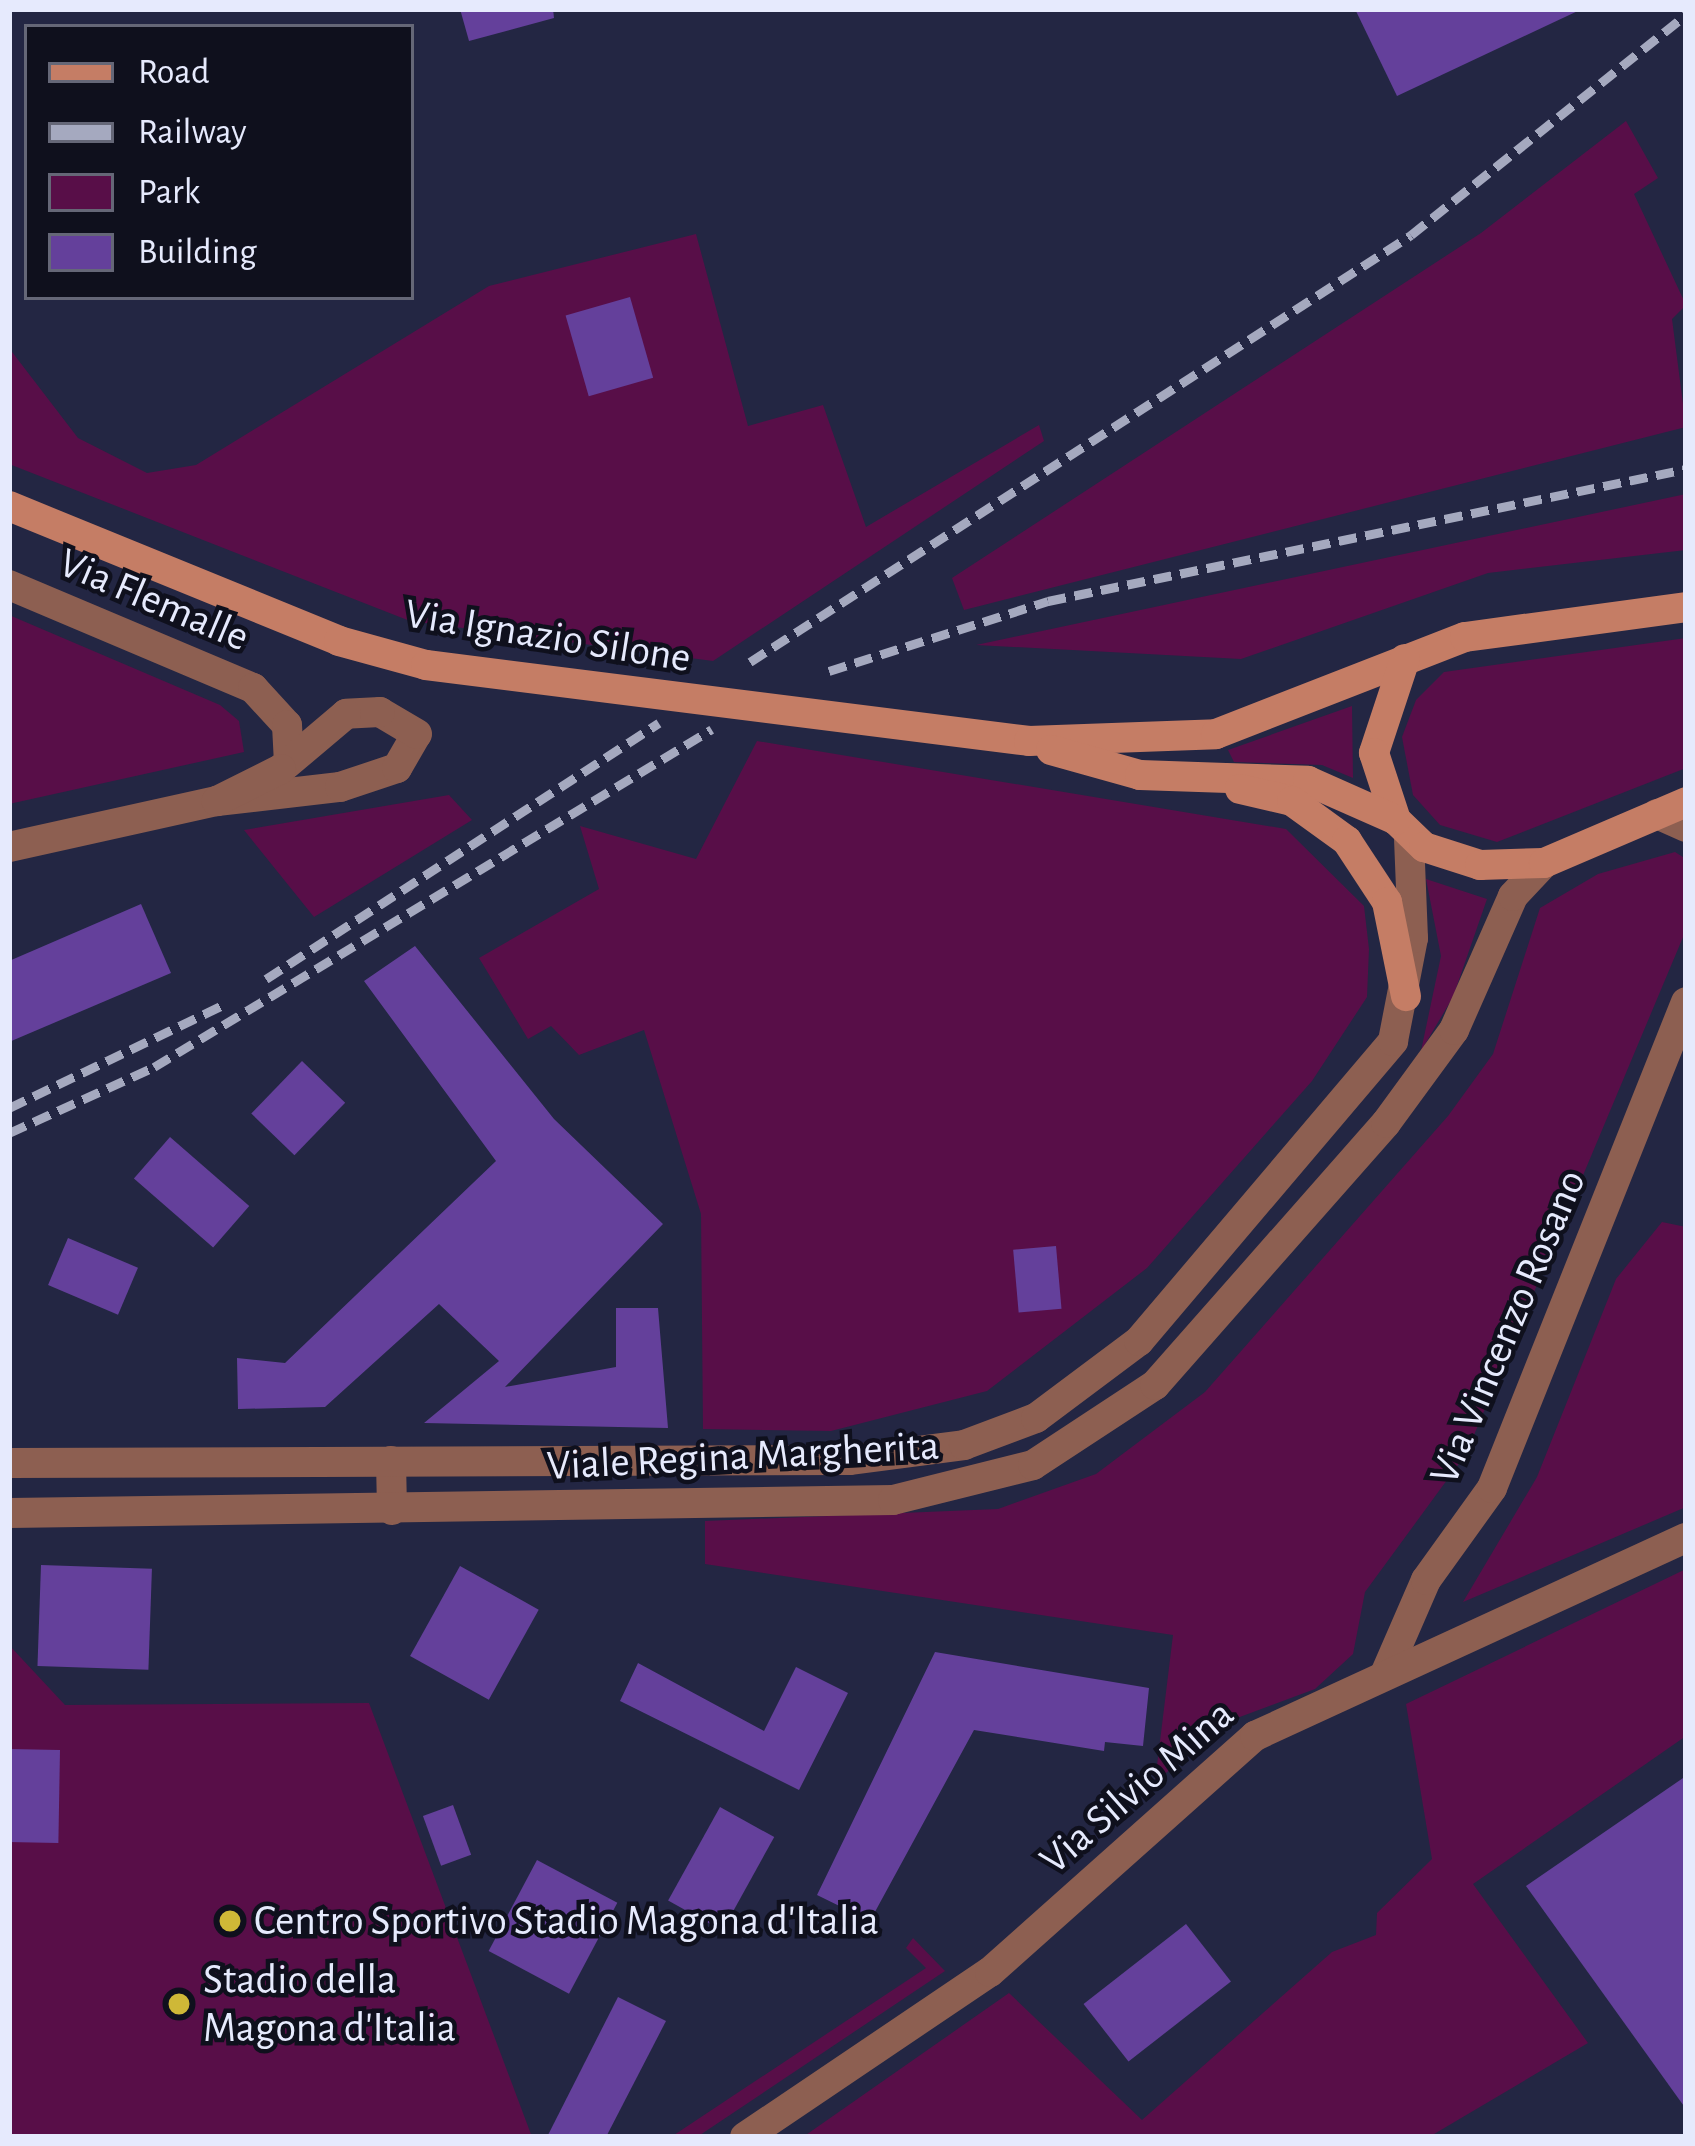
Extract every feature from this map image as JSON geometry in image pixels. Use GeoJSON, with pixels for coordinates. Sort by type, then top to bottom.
{"type":"FeatureCollection","features":[{"type":"Feature","properties":{"kind":"main road","name":"Via Ignazio Silone"},"geometry":{"type":"LineString","coordinates":[[9,506],[339,641],[479,675],[1029,741],[1216,734],[1298,710],[1405,659],[1465,637],[1686,607]]}},
{"type":"Feature","properties":{"kind":"main road"},"geometry":{"type":"LineString","coordinates":[[1403,829],[1374,753],[1405,659]]}},
{"type":"Feature","properties":{"kind":"main road","name":"Via Ignazio Silone"},"geometry":{"type":"LineString","coordinates":[[1029,741],[1115,771],[1205,781],[1308,781],[1480,865],[1544,863]]}},
{"type":"Feature","properties":{"kind":"main road"},"geometry":{"type":"LineString","coordinates":[[1205,781],[1292,801],[1347,841],[1387,902],[1406,996]]}},
{"type":"Feature","properties":{"kind":"main road"},"geometry":{"type":"LineString","coordinates":[[1544,863],[1676,815]]}},
{"type":"Feature","properties":{"kind":"street","name":"Via Flemalle"},"geometry":{"type":"LineString","coordinates":[[9,585],[254,688],[287,725],[289,759]]}},
{"type":"Feature","properties":{"kind":"street"},"geometry":{"type":"LineString","coordinates":[[9,847],[217,801],[340,788],[397,768],[419,744],[407,723],[362,710],[326,723],[289,759],[217,801]]}},
{"type":"Feature","properties":{"kind":"street","name":"Viale Regina Margherita"},"geometry":{"type":"LineString","coordinates":[[9,1462],[849,1460],[964,1444],[1036,1418],[1139,1341],[1244,1223],[1393,1041],[1406,996],[1403,829]]}},
{"type":"Feature","properties":{"kind":"street","name":"Viale Regina Margherita"},"geometry":{"type":"LineString","coordinates":[[9,1513],[893,1500],[1011,1472],[1102,1429],[1209,1329],[1386,1123],[1454,1030],[1513,896],[1544,863]]}},
{"type":"Feature","properties":{"kind":"street","name":"Via Vincenzo Rosano"},"geometry":{"type":"LineString","coordinates":[[1386,1672],[1426,1580],[1492,1488],[1686,1002]]}},
{"type":"Feature","properties":{"kind":"street"},"geometry":{"type":"LineString","coordinates":[[391,1461],[392,1510]]}},
{"type":"Feature","properties":{"kind":"street","name":"Via Silvio Mina"},"geometry":{"type":"LineString","coordinates":[[745,2137],[990,1972],[1255,1736],[1386,1672],[1419,1668],[1686,1538]]}},
{"type":"Feature","properties":{"kind":"green space"},"geometry":{"type":"Polygon","coordinates":[[[1626,121],[1658,178],[1634,194],[1686,305],[1672,319],[1686,427],[964,610],[952,578],[1481,233],[1626,121]]]}},
{"type":"Feature","properties":{"kind":"green space"},"geometry":{"type":"Polygon","coordinates":[[[696,234],[748,426],[823,405],[866,527],[1039,425],[1044,441],[713,661],[410,621],[9,464],[9,348],[78,438],[147,473],[196,465],[489,286],[696,234]]]}},
{"type":"Feature","properties":{"kind":"green space"},"geometry":{"type":"Polygon","coordinates":[[[1686,494],[1686,550],[1488,573],[1241,659],[976,645],[1686,494]]]}},
{"type":"Feature","properties":{"kind":"green space"},"geometry":{"type":"Polygon","coordinates":[[[9,615],[220,705],[239,721],[244,752],[9,804],[9,615]]]}},
{"type":"Feature","properties":{"kind":"green space"},"geometry":{"type":"Polygon","coordinates":[[[1686,638],[1686,768],[1497,842],[1440,825],[1413,795],[1402,737],[1416,700],[1444,672],[1686,638]]]}},
{"type":"Feature","properties":{"kind":"green space"},"geometry":{"type":"Polygon","coordinates":[[[1352,706],[1353,778],[1322,765],[1234,762],[1228,750],[1352,706]]]}},
{"type":"Feature","properties":{"kind":"green space"},"geometry":{"type":"Polygon","coordinates":[[[757,741],[1286,829],[1364,906],[1369,949],[1367,997],[1312,1081],[1147,1268],[987,1391],[831,1431],[703,1429],[701,1214],[644,1030],[579,1055],[551,1026],[528,1039],[479,958],[599,889],[580,826],[696,859],[757,741]]]}},
{"type":"Feature","properties":{"kind":"green space"},"geometry":{"type":"Polygon","coordinates":[[[449,795],[472,820],[314,917],[244,830],[449,795]]]}},
{"type":"Feature","properties":{"kind":"green space"},"geometry":{"type":"Polygon","coordinates":[[[1675,852],[1686,859],[1686,930],[1466,1454],[1365,1592],[1353,1654],[1315,1689],[1229,1721],[1155,1782],[1173,1635],[705,1564],[705,1521],[998,1509],[1096,1474],[1205,1392],[1448,1116],[1493,1054],[1540,908],[1598,874],[1675,852]]]}},
{"type":"Feature","properties":{"kind":"green space"},"geometry":{"type":"Polygon","coordinates":[[[1426,879],[1487,899],[1453,997],[1421,1051],[1441,956],[1426,879]]]}},
{"type":"Feature","properties":{"kind":"green space"},"geometry":{"type":"Polygon","coordinates":[[[1662,1222],[1686,1227],[1686,1507],[1463,1602],[1537,1477],[1616,1279],[1662,1222]]]}},
{"type":"Feature","properties":{"kind":"green space"},"geometry":{"type":"Polygon","coordinates":[[[1686,1569],[1686,1736],[1473,1884],[1588,2043],[1429,2137],[803,2137],[1009,1993],[1142,2120],[1332,1952],[1376,1935],[1377,1913],[1432,1859],[1406,1704],[1686,1569]]]}},
{"type":"Feature","properties":{"kind":"green space","name":"Centro Sportivo Stadio Magona d'Italia"},"geometry":{"type":"Polygon","coordinates":[[[9,1645],[65,1705],[369,1703],[532,2137],[9,2137],[9,1645]]]}},
{"type":"Feature","properties":{"kind":"green space"},"geometry":{"type":"Polygon","coordinates":[[[913,1938],[945,1971],[697,2137],[671,2137],[926,1968],[906,1948],[913,1938]]]}},
{"type":"Feature","properties":{"kind":"building"},"geometry":{"type":"Polygon","coordinates":[[[460,9],[553,9],[554,18],[469,41],[460,9]]]}},
{"type":"Feature","properties":{"kind":"building"},"geometry":{"type":"Polygon","coordinates":[[[1355,9],[1582,9],[1397,96],[1355,9]]]}},
{"type":"Feature","properties":{"kind":"building"},"geometry":{"type":"Polygon","coordinates":[[[630,297],[653,378],[589,396],[566,315],[630,297]]]}},
{"type":"Feature","properties":{"kind":"building"},"geometry":{"type":"Polygon","coordinates":[[[141,904],[171,973],[9,1042],[9,961],[141,904]]]}},
{"type":"Feature","properties":{"kind":"building"},"geometry":{"type":"Polygon","coordinates":[[[415,946],[554,1119],[663,1224],[505,1387],[616,1367],[616,1308],[658,1308],[668,1428],[424,1423],[499,1361],[439,1304],[325,1407],[238,1409],[237,1358],[285,1363],[496,1161],[364,981],[415,946]]]}},
{"type":"Feature","properties":{"kind":"building"},"geometry":{"type":"Polygon","coordinates":[[[302,1061],[345,1103],[294,1155],[251,1114],[302,1061]]]}},
{"type":"Feature","properties":{"kind":"building"},"geometry":{"type":"Polygon","coordinates":[[[170,1137],[249,1206],[213,1247],[134,1179],[170,1137]]]}},
{"type":"Feature","properties":{"kind":"building"},"geometry":{"type":"Polygon","coordinates":[[[68,1238],[138,1268],[118,1315],[48,1285],[68,1238]]]}},
{"type":"Feature","properties":{"kind":"building"},"geometry":{"type":"Polygon","coordinates":[[[1056,1246],[1061,1309],[1019,1313],[1013,1250],[1056,1246]]]}},
{"type":"Feature","properties":{"kind":"building"},"geometry":{"type":"Polygon","coordinates":[[[41,1565],[152,1569],[148,1670],[37,1666],[41,1565]]]}},
{"type":"Feature","properties":{"kind":"building"},"geometry":{"type":"Polygon","coordinates":[[[460,1566],[539,1610],[489,1700],[410,1656],[460,1566]]]}},
{"type":"Feature","properties":{"kind":"building"},"geometry":{"type":"Polygon","coordinates":[[[935,1652],[1149,1688],[1143,1746],[1105,1742],[1104,1751],[974,1730],[870,1921],[817,1895],[935,1652]]]}},
{"type":"Feature","properties":{"kind":"building"},"geometry":{"type":"Polygon","coordinates":[[[638,1663],[764,1731],[796,1667],[848,1693],[799,1790],[620,1701],[638,1663]]]}},
{"type":"Feature","properties":{"kind":"building"},"geometry":{"type":"Polygon","coordinates":[[[9,1749],[60,1750],[58,1843],[9,1842],[9,1749]]]}},
{"type":"Feature","properties":{"kind":"building"},"geometry":{"type":"Polygon","coordinates":[[[1686,1776],[1686,2109],[1526,1886],[1686,1776]]]}},
{"type":"Feature","properties":{"kind":"building"},"geometry":{"type":"Polygon","coordinates":[[[453,1805],[471,1855],[441,1866],[423,1816],[453,1805]]]}},
{"type":"Feature","properties":{"kind":"building"},"geometry":{"type":"Polygon","coordinates":[[[720,1807],[774,1837],[722,1931],[668,1901],[720,1807]]]}},
{"type":"Feature","properties":{"kind":"building"},"geometry":{"type":"Polygon","coordinates":[[[537,1860],[617,1903],[569,1994],[489,1951],[537,1860]]]}},
{"type":"Feature","properties":{"kind":"building"},"geometry":{"type":"Polygon","coordinates":[[[1186,1924],[1231,1982],[1129,2062],[1084,2004],[1186,1924]]]}},
{"type":"Feature","properties":{"kind":"building"},"geometry":{"type":"Polygon","coordinates":[[[618,1997],[666,2021],[606,2137],[547,2137],[618,1997]]]}},
{"type":"Feature","properties":{"kind":"railway"},"geometry":{"type":"LineString","coordinates":[[750,662],[1411,235],[1686,15]]}},
{"type":"Feature","properties":{"kind":"railway"},"geometry":{"type":"LineString","coordinates":[[829,671],[1048,601],[1686,469]]}},
{"type":"Feature","properties":{"kind":"railway"},"geometry":{"type":"LineString","coordinates":[[266,979],[659,723]]}},
{"type":"Feature","properties":{"kind":"railway"},"geometry":{"type":"LineString","coordinates":[[9,1133],[154,1067],[712,729]]}},
{"type":"Feature","properties":{"kind":"railway"},"geometry":{"type":"LineString","coordinates":[[9,1108],[225,1004]]}},
{"type":"Feature","properties":{"kind":"place","name":"Centro Sportivo Stadio Magona d'Italia"},"geometry":{"type":"Point","coordinates":[230,1921]}},
{"type":"Feature","properties":{"kind":"place","name":"Stadio della Magona d'Italia"},"geometry":{"type":"Point","coordinates":[179,2004]}}]}
